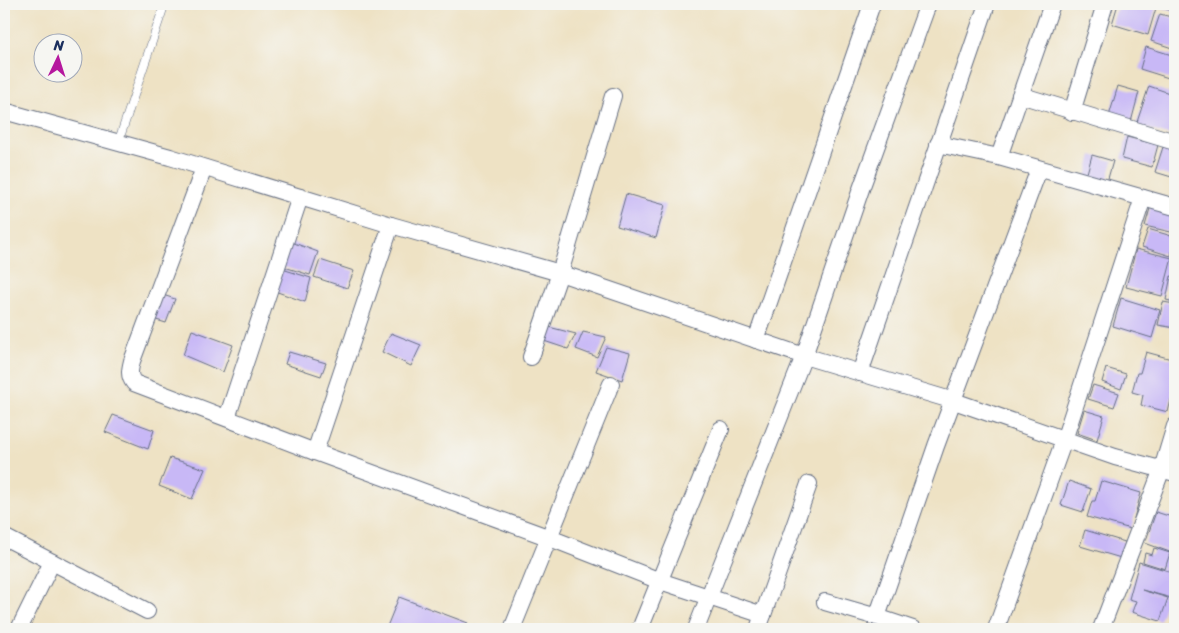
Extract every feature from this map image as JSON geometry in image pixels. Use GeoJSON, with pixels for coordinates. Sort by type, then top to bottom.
{"type":"FeatureCollection","features":[{"type":"Feature","properties":{"kind":"street"},"geometry":{"type":"LineString","coordinates":[[756,340],[872,4]]}},
{"type":"Feature","properties":{"kind":"street"},"geometry":{"type":"LineString","coordinates":[[696,629],[804,356],[861,189],[928,4]]}},
{"type":"Feature","properties":{"kind":"street"},"geometry":{"type":"LineString","coordinates":[[860,372],[987,4]]}},
{"type":"Feature","properties":{"kind":"street"},"geometry":{"type":"LineString","coordinates":[[999,157],[1052,4]]}},
{"type":"Feature","properties":{"kind":"street"},"geometry":{"type":"LineString","coordinates":[[1072,112],[1105,4]]}},
{"type":"Feature","properties":{"kind":"street"},"geometry":{"type":"LineString","coordinates":[[1020,95],[1175,142]]}},
{"type":"Feature","properties":{"kind":"street"},"geometry":{"type":"LineString","coordinates":[[531,357],[560,273],[613,96]]}},
{"type":"Feature","properties":{"kind":"street"},"geometry":{"type":"LineString","coordinates":[[4,111],[560,273],[804,356],[954,401],[1115,457],[1168,471]]}},
{"type":"Feature","properties":{"kind":"street"},"geometry":{"type":"LineString","coordinates":[[938,144],[999,157],[1175,208]]}},
{"type":"Feature","properties":{"kind":"street"},"geometry":{"type":"LineString","coordinates":[[204,168],[132,361],[130,375],[134,383],[709,598],[761,622],[809,484]]}},
{"type":"Feature","properties":{"kind":"street"},"geometry":{"type":"LineString","coordinates":[[877,617],[936,446],[1039,169]]}},
{"type":"Feature","properties":{"kind":"street"},"geometry":{"type":"LineString","coordinates":[[227,418],[300,197]]}},
{"type":"Feature","properties":{"kind":"street"},"geometry":{"type":"LineString","coordinates":[[996,629],[1064,440],[1142,198]]}},
{"type":"Feature","properties":{"kind":"street"},"geometry":{"type":"LineString","coordinates":[[315,452],[391,225]]}},
{"type":"Feature","properties":{"kind":"street"},"geometry":{"type":"LineString","coordinates":[[512,629],[611,384]]}},
{"type":"Feature","properties":{"kind":"street"},"geometry":{"type":"LineString","coordinates":[[1101,629],[1168,471],[1175,426]]}},
{"type":"Feature","properties":{"kind":"street"},"geometry":{"type":"LineString","coordinates":[[640,629],[721,429]]}},
{"type":"Feature","properties":{"kind":"street"},"geometry":{"type":"LineString","coordinates":[[4,538],[147,611]]}},
{"type":"Feature","properties":{"kind":"street"},"geometry":{"type":"LineString","coordinates":[[19,629],[52,562]]}},
{"type":"Feature","properties":{"kind":"street"},"geometry":{"type":"LineString","coordinates":[[825,602],[913,629]]}},
{"type":"Feature","properties":{"kind":"lane"},"geometry":{"type":"LineString","coordinates":[[118,143],[164,6]]}},
{"type":"Feature","properties":{"kind":"building"},"geometry":{"type":"Polygon","coordinates":[[[1118,4],[1142,4],[1156,8],[1148,35],[1112,24],[1118,4]]]}},
{"type":"Feature","properties":{"kind":"building"},"geometry":{"type":"Polygon","coordinates":[[[1162,4],[1175,4],[1175,12],[1161,7],[1162,4]]]}},
{"type":"Feature","properties":{"kind":"building"},"geometry":{"type":"Polygon","coordinates":[[[1160,14],[1175,18],[1175,49],[1151,41],[1160,14]]]}},
{"type":"Feature","properties":{"kind":"building"},"geometry":{"type":"Polygon","coordinates":[[[1146,47],[1175,56],[1175,80],[1140,69],[1146,47]]]}},
{"type":"Feature","properties":{"kind":"building"},"geometry":{"type":"Polygon","coordinates":[[[1118,86],[1139,92],[1131,122],[1109,116],[1118,86]]]}},
{"type":"Feature","properties":{"kind":"building"},"geometry":{"type":"Polygon","coordinates":[[[1149,86],[1175,95],[1175,122],[1171,136],[1136,125],[1149,86]]]}},
{"type":"Feature","properties":{"kind":"building"},"geometry":{"type":"Polygon","coordinates":[[[1127,137],[1158,145],[1152,167],[1122,159],[1127,137]]]}},
{"type":"Feature","properties":{"kind":"building"},"geometry":{"type":"Polygon","coordinates":[[[1163,147],[1175,150],[1175,178],[1155,172],[1163,147]]]}},
{"type":"Feature","properties":{"kind":"building"},"geometry":{"type":"Polygon","coordinates":[[[1092,155],[1113,161],[1107,182],[1086,177],[1092,155]]]}},
{"type":"Feature","properties":{"kind":"building"},"geometry":{"type":"Polygon","coordinates":[[[626,194],[665,205],[656,238],[617,226],[626,194]]]}},
{"type":"Feature","properties":{"kind":"building"},"geometry":{"type":"Polygon","coordinates":[[[1151,205],[1175,212],[1175,233],[1145,226],[1151,205]]]}},
{"type":"Feature","properties":{"kind":"building"},"geometry":{"type":"Polygon","coordinates":[[[1148,229],[1175,237],[1171,256],[1142,247],[1148,229]]]}},
{"type":"Feature","properties":{"kind":"building"},"geometry":{"type":"Polygon","coordinates":[[[286,240],[318,252],[310,275],[281,266],[286,240]]]}},
{"type":"Feature","properties":{"kind":"building"},"geometry":{"type":"Polygon","coordinates":[[[1136,249],[1172,258],[1162,296],[1126,287],[1136,249]]]}},
{"type":"Feature","properties":{"kind":"building"},"geometry":{"type":"Polygon","coordinates":[[[320,260],[354,271],[347,288],[314,277],[320,260]]]}},
{"type":"Feature","properties":{"kind":"building"},"geometry":{"type":"Polygon","coordinates":[[[279,268],[311,278],[305,302],[272,290],[279,268]]]}},
{"type":"Feature","properties":{"kind":"building"},"geometry":{"type":"Polygon","coordinates":[[[1171,276],[1175,277],[1175,302],[1166,300],[1171,276]]]}},
{"type":"Feature","properties":{"kind":"building"},"geometry":{"type":"Polygon","coordinates":[[[160,294],[175,299],[166,323],[150,318],[160,294]]]}},
{"type":"Feature","properties":{"kind":"building"},"geometry":{"type":"Polygon","coordinates":[[[1121,298],[1160,310],[1152,338],[1113,326],[1121,298]]]}},
{"type":"Feature","properties":{"kind":"building"},"geometry":{"type":"Polygon","coordinates":[[[1163,302],[1175,304],[1175,328],[1158,325],[1163,302]]]}},
{"type":"Feature","properties":{"kind":"building"},"geometry":{"type":"Polygon","coordinates":[[[545,326],[576,334],[568,349],[541,340],[545,326]]]}},
{"type":"Feature","properties":{"kind":"building"},"geometry":{"type":"Polygon","coordinates":[[[192,330],[233,345],[223,372],[183,355],[192,330]]]}},
{"type":"Feature","properties":{"kind":"building"},"geometry":{"type":"Polygon","coordinates":[[[583,332],[606,337],[597,357],[576,349],[583,332]]]}},
{"type":"Feature","properties":{"kind":"building"},"geometry":{"type":"Polygon","coordinates":[[[391,333],[421,345],[411,366],[382,352],[391,333]]]}},
{"type":"Feature","properties":{"kind":"building"},"geometry":{"type":"Polygon","coordinates":[[[606,347],[630,353],[622,380],[596,371],[606,347]]]}},
{"type":"Feature","properties":{"kind":"building"},"geometry":{"type":"Polygon","coordinates":[[[289,352],[326,363],[321,376],[285,364],[289,352]]]}},
{"type":"Feature","properties":{"kind":"building"},"geometry":{"type":"Polygon","coordinates":[[[1146,352],[1175,360],[1175,384],[1168,412],[1141,405],[1143,395],[1132,392],[1137,373],[1140,373],[1146,352]]]}},
{"type":"Feature","properties":{"kind":"building"},"geometry":{"type":"Polygon","coordinates":[[[1106,368],[1126,374],[1121,389],[1102,382],[1106,368]]]}},
{"type":"Feature","properties":{"kind":"building"},"geometry":{"type":"Polygon","coordinates":[[[1093,385],[1119,393],[1114,407],[1088,399],[1093,385]]]}},
{"type":"Feature","properties":{"kind":"building"},"geometry":{"type":"Polygon","coordinates":[[[1084,410],[1104,416],[1097,440],[1077,433],[1084,410]]]}},
{"type":"Feature","properties":{"kind":"building"},"geometry":{"type":"Polygon","coordinates":[[[113,415],[154,430],[148,449],[105,432],[113,415]]]}},
{"type":"Feature","properties":{"kind":"building"},"geometry":{"type":"Polygon","coordinates":[[[170,458],[205,469],[192,499],[159,486],[170,458]]]}},
{"type":"Feature","properties":{"kind":"building"},"geometry":{"type":"Polygon","coordinates":[[[1069,481],[1091,489],[1083,512],[1061,505],[1069,481]]]}},
{"type":"Feature","properties":{"kind":"building"},"geometry":{"type":"Polygon","coordinates":[[[1101,481],[1141,493],[1131,529],[1087,517],[1092,501],[1095,501],[1101,481]]]}},
{"type":"Feature","properties":{"kind":"building"},"geometry":{"type":"Polygon","coordinates":[[[1156,512],[1175,518],[1175,554],[1145,543],[1156,512]]]}},
{"type":"Feature","properties":{"kind":"building"},"geometry":{"type":"Polygon","coordinates":[[[1085,530],[1125,542],[1121,558],[1080,546],[1085,530]]]}},
{"type":"Feature","properties":{"kind":"building"},"geometry":{"type":"Polygon","coordinates":[[[1154,548],[1170,553],[1165,569],[1143,562],[1145,553],[1152,555],[1154,548]]]}},
{"type":"Feature","properties":{"kind":"building"},"geometry":{"type":"Polygon","coordinates":[[[1139,562],[1175,573],[1175,599],[1142,590],[1168,598],[1160,621],[1132,612],[1136,601],[1129,599],[1139,562]]]}},
{"type":"Feature","properties":{"kind":"building"},"geometry":{"type":"Polygon","coordinates":[[[399,597],[468,623],[465,629],[386,629],[399,597]]]}}]}
